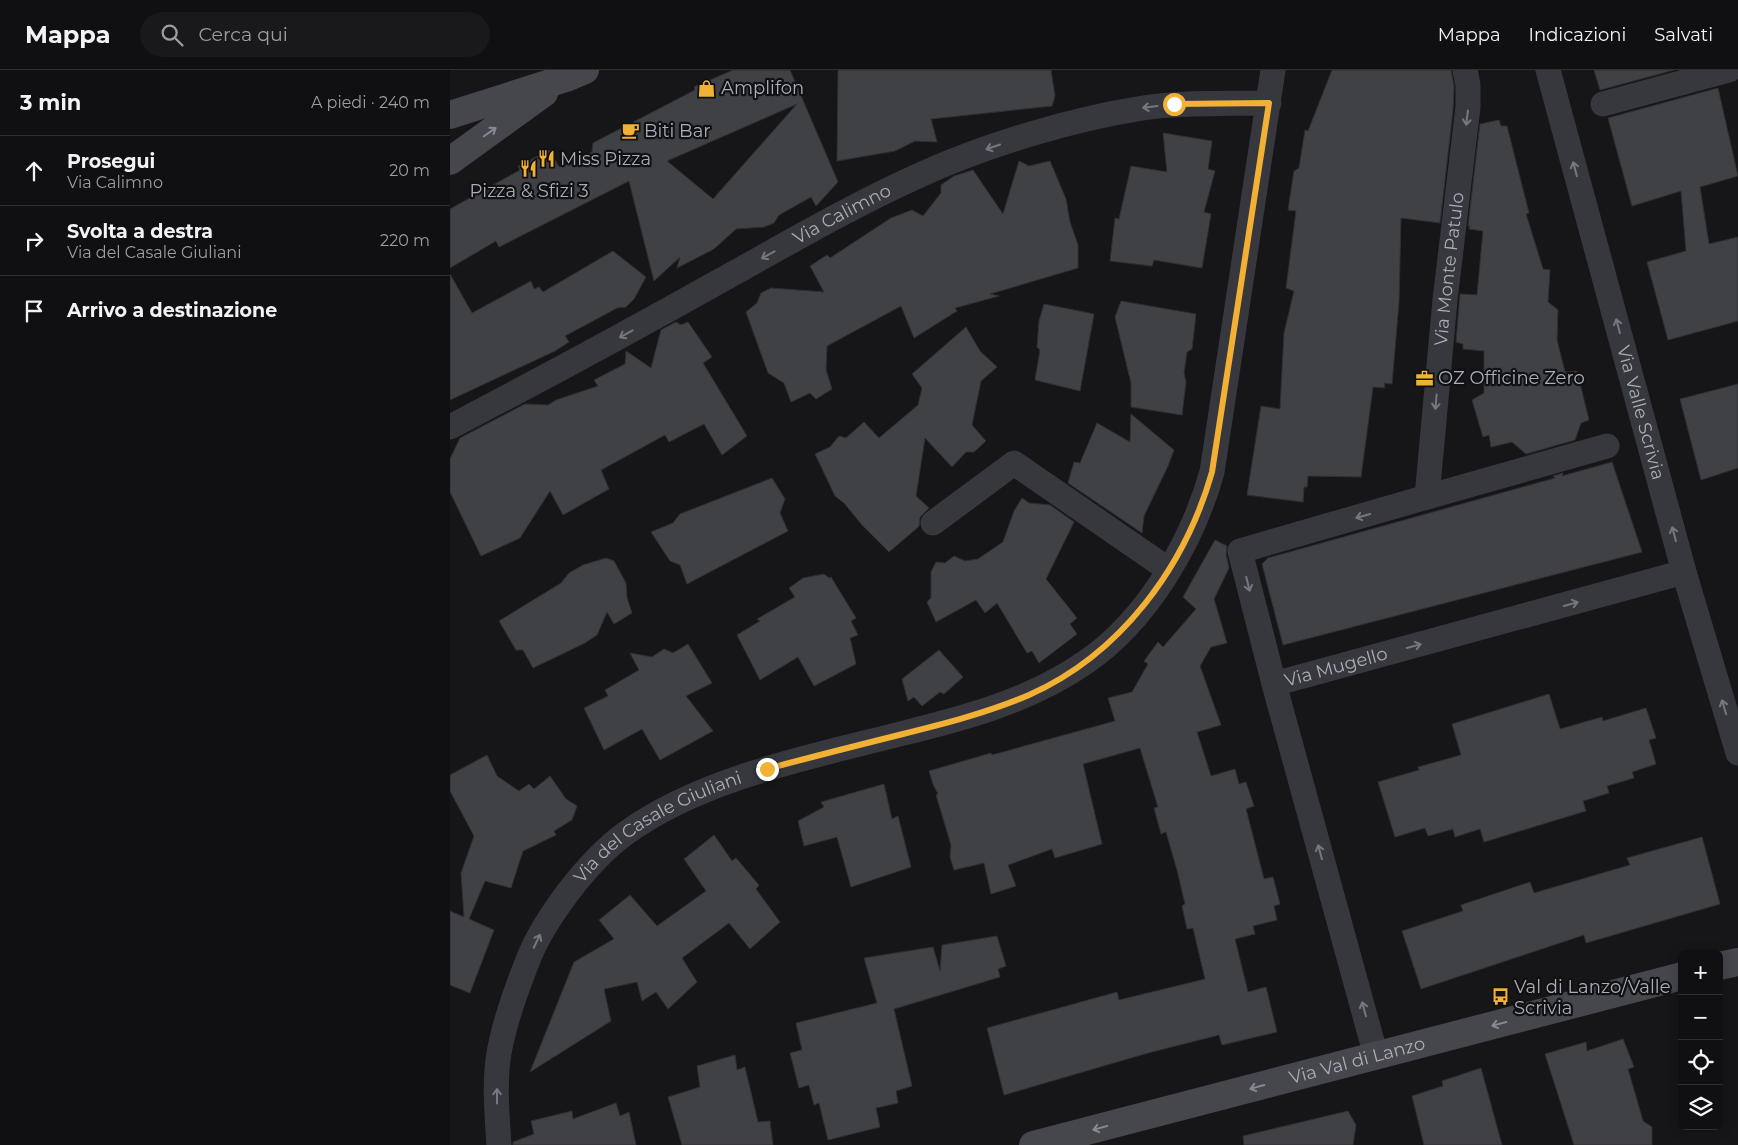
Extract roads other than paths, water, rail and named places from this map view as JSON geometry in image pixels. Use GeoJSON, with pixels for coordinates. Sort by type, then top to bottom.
{"type":"FeatureCollection","features":[{"type":"Feature","properties":{"kind":"street","name":"Via del Casale Giuliani"},"geometry":{"type":"LineString","coordinates":[[499,1145],[496,1112],[498,1056],[518,986],[536,943],[550,917],[577,880],[611,845],[626,833],[670,807],[720,785],[767,769],[946,723],[1029,695],[1086,662],[1115,638],[1152,596],[1194,525],[1212,472],[1273,70]]}},
{"type":"Feature","properties":{"kind":"street","name":"Via Monte Patulo"},"geometry":{"type":"LineString","coordinates":[[1427,498],[1445,300],[1468,108],[1468,85],[1465,70]]}},
{"type":"Feature","properties":{"kind":"street","name":"Via Valle Scrivia"},"geometry":{"type":"LineString","coordinates":[[1548,70],[1684,572],[1738,753]]}},
{"type":"Feature","properties":{"kind":"street"},"geometry":{"type":"LineString","coordinates":[[1603,104],[1729,70]]}},
{"type":"Feature","properties":{"kind":"street"},"geometry":{"type":"LineString","coordinates":[[1736,70],[1738,78]]}},
{"type":"Feature","properties":{"kind":"street"},"geometry":{"type":"LineString","coordinates":[[450,115],[575,74]]}},
{"type":"Feature","properties":{"kind":"street"},"geometry":{"type":"LineString","coordinates":[[450,161],[575,74]]}},
{"type":"Feature","properties":{"kind":"street","name":"Via Calimno"},"geometry":{"type":"LineString","coordinates":[[450,427],[540,381],[843,213],[945,164],[1033,134],[1088,119],[1141,108],[1174,104],[1269,103]]}},
{"type":"Feature","properties":{"kind":"street"},"geometry":{"type":"LineString","coordinates":[[1274,684],[1240,551],[1607,446]]}},
{"type":"Feature","properties":{"kind":"street"},"geometry":{"type":"LineString","coordinates":[[933,523],[1014,463],[1169,570]]}},
{"type":"Feature","properties":{"kind":"street","name":"Via Mugello"},"geometry":{"type":"LineString","coordinates":[[1376,1056],[1274,684],[1684,572]]}},
{"type":"Feature","properties":{"kind":"street"},"geometry":{"type":"LineString","coordinates":[[1723,965],[1738,962]]}},
{"type":"Feature","properties":{"kind":"street","name":"Via Val di Lanzo"},"geometry":{"type":"LineString","coordinates":[[1033,1145],[1678,977]]}},
{"type":"Feature","properties":{"kind":"place","name":"Amplifon"},"geometry":{"type":"Point","coordinates":[707,88]}},
{"type":"Feature","properties":{"kind":"place","name":"Biti Bar"},"geometry":{"type":"Point","coordinates":[630,131]}},
{"type":"Feature","properties":{"kind":"place","name":"Miss Pizza"},"geometry":{"type":"Point","coordinates":[546,159]}},
{"type":"Feature","properties":{"kind":"place","name":"Pizza & Sfizi 3"},"geometry":{"type":"Point","coordinates":[529,168]}},
{"type":"Feature","properties":{"kind":"place","name":"OZ Officine Zero"},"geometry":{"type":"Point","coordinates":[1424,378]}},
{"type":"Feature","properties":{"kind":"place","name":"Val di Lanzo/Valle Scrivia"},"geometry":{"type":"Point","coordinates":[1500,997]}}]}
